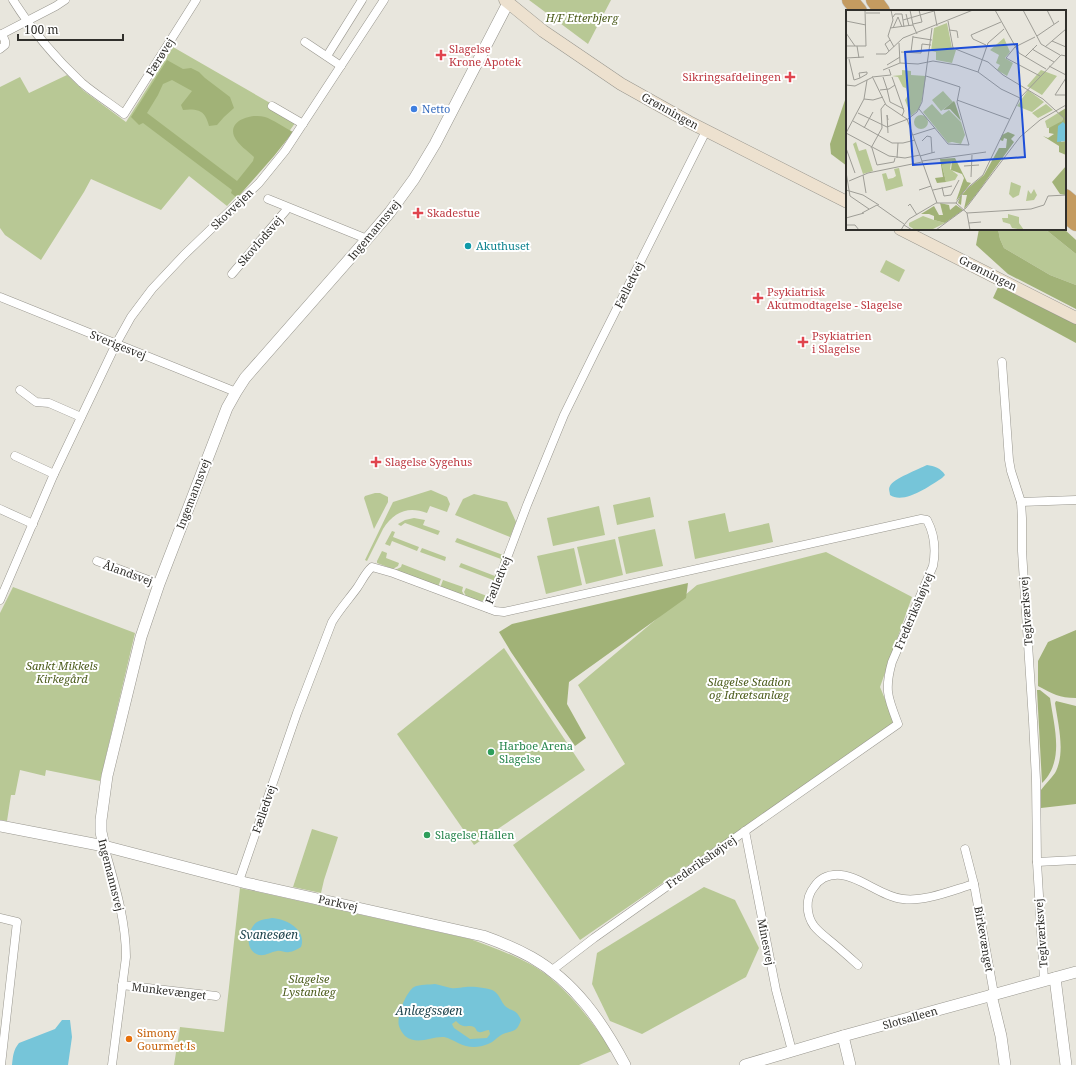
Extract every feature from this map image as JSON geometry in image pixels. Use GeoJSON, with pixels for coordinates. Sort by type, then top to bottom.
{"type":"FeatureCollection","features":[{"type":"Feature","properties":{"kind":"highway"},"geometry":{"type":"LineString","coordinates":[[850,0],[858,10]]}},
{"type":"Feature","properties":{"kind":"highway"},"geometry":{"type":"LineString","coordinates":[[859,0],[866,10]]}},
{"type":"Feature","properties":{"kind":"highway"},"geometry":{"type":"LineString","coordinates":[[874,0],[881,10]]}},
{"type":"Feature","properties":{"kind":"highway"},"geometry":{"type":"LineString","coordinates":[[1066,198],[1076,206]]}},
{"type":"Feature","properties":{"kind":"highway"},"geometry":{"type":"LineString","coordinates":[[1066,215],[1076,223]]}},
{"type":"Feature","properties":{"kind":"main road","name":"Grønningen"},"geometry":{"type":"LineString","coordinates":[[506,1],[543,31],[621,84],[706,131],[846,201]]}},
{"type":"Feature","properties":{"kind":"main road","name":"Grønningen"},"geometry":{"type":"LineString","coordinates":[[902,230],[1076,318]]}},
{"type":"Feature","properties":{"kind":"street"},"geometry":{"type":"LineString","coordinates":[[13,0],[26,22]]}},
{"type":"Feature","properties":{"kind":"street"},"geometry":{"type":"LineString","coordinates":[[0,49],[5,45],[5,41],[1,34],[65,0]]}},
{"type":"Feature","properties":{"kind":"street","name":"Færøvej"},"geometry":{"type":"LineString","coordinates":[[26,22],[66,68],[84,84],[124,114],[196,0]]}},
{"type":"Feature","properties":{"kind":"street"},"geometry":{"type":"LineString","coordinates":[[327,56],[362,0]]}},
{"type":"Feature","properties":{"kind":"street","name":"Skovvejen"},"geometry":{"type":"LineString","coordinates":[[0,600],[54,474],[116,344],[131,317],[152,289],[184,255],[259,183],[285,151],[341,66],[381,1]]}},
{"type":"Feature","properties":{"kind":"street","name":"Ingemannsvej"},"geometry":{"type":"LineString","coordinates":[[112,1065],[126,957],[125,936],[118,900],[101,832],[101,820],[107,776],[141,637],[159,584],[227,408],[236,392],[250,372],[367,239],[414,179],[428,156],[506,1]]}},
{"type":"Feature","properties":{"kind":"street"},"geometry":{"type":"LineString","coordinates":[[305,42],[341,66]]}},
{"type":"Feature","properties":{"kind":"street"},"geometry":{"type":"LineString","coordinates":[[272,106],[303,124]]}},
{"type":"Feature","properties":{"kind":"street","name":"Fælledvej"},"geometry":{"type":"LineString","coordinates":[[239,881],[297,713],[332,622],[367,572],[372,567],[488,608],[527,505],[564,415],[706,131]]}},
{"type":"Feature","properties":{"kind":"street","name":"Skovlodsvej"},"geometry":{"type":"LineString","coordinates":[[268,199],[367,239]]}},
{"type":"Feature","properties":{"kind":"street","name":"Skovlodsvej"},"geometry":{"type":"LineString","coordinates":[[232,274],[288,208]]}},
{"type":"Feature","properties":{"kind":"street","name":"Sverigesvej"},"geometry":{"type":"LineString","coordinates":[[0,297],[236,392]]}},
{"type":"Feature","properties":{"kind":"street","name":"Teglværksvej"},"geometry":{"type":"LineString","coordinates":[[1002,362],[1009,460],[1021,502],[1022,551],[1036,780],[1037,862],[1050,979]]}},
{"type":"Feature","properties":{"kind":"street"},"geometry":{"type":"LineString","coordinates":[[20,390],[36,402],[48,402],[81,417]]}},
{"type":"Feature","properties":{"kind":"street"},"geometry":{"type":"LineString","coordinates":[[15,456],[54,474]]}},
{"type":"Feature","properties":{"kind":"street"},"geometry":{"type":"LineString","coordinates":[[1021,502],[1076,500]]}},
{"type":"Feature","properties":{"kind":"street"},"geometry":{"type":"LineString","coordinates":[[0,509],[33,524]]}},
{"type":"Feature","properties":{"kind":"street","name":"Frederikshøjvej"},"geometry":{"type":"LineString","coordinates":[[488,608],[501,612],[514,611],[920,519],[927,520],[931,527],[934,541],[935,554],[933,566],[892,662],[888,675],[887,688],[889,701],[898,724],[600,934],[551,971]]}},
{"type":"Feature","properties":{"kind":"street","name":"Ålandsvej"},"geometry":{"type":"LineString","coordinates":[[97,561],[159,584]]}},
{"type":"Feature","properties":{"kind":"street","name":"Parkvej"},"geometry":{"type":"LineString","coordinates":[[0,826],[104,846],[239,881],[483,936],[502,943],[531,958],[551,971],[576,993],[600,1022],[616,1047],[625,1065]]}},
{"type":"Feature","properties":{"kind":"street","name":"Minesvej"},"geometry":{"type":"LineString","coordinates":[[745,831],[776,990],[792,1051]]}},
{"type":"Feature","properties":{"kind":"street","name":"Birkevænget"},"geometry":{"type":"LineString","coordinates":[[965,849],[974,884],[992,995]]}},
{"type":"Feature","properties":{"kind":"street"},"geometry":{"type":"LineString","coordinates":[[1037,862],[1076,860]]}},
{"type":"Feature","properties":{"kind":"street"},"geometry":{"type":"LineString","coordinates":[[858,965],[815,927],[808,916],[807,904],[810,894],[814,886],[821,880],[829,876],[848,876],[891,896],[914,900],[923,899],[974,884]]}},
{"type":"Feature","properties":{"kind":"street"},"geometry":{"type":"LineString","coordinates":[[0,918],[17,922],[4,1008],[1,1059]]}},
{"type":"Feature","properties":{"kind":"street","name":"Slotsalleen"},"geometry":{"type":"LineString","coordinates":[[744,1065],[843,1036],[1076,972]]}},
{"type":"Feature","properties":{"kind":"street"},"geometry":{"type":"LineString","coordinates":[[1050,979],[1066,1065]]}},
{"type":"Feature","properties":{"kind":"street","name":"Munkevænget"},"geometry":{"type":"LineString","coordinates":[[122,985],[216,996]]}},
{"type":"Feature","properties":{"kind":"street"},"geometry":{"type":"LineString","coordinates":[[992,995],[1001,1036],[1005,1065]]}},
{"type":"Feature","properties":{"kind":"street"},"geometry":{"type":"LineString","coordinates":[[843,1036],[850,1065]]}},
{"type":"Feature","properties":{"kind":"green space","name":"H/F Etterbjerg"},"geometry":{"type":"Polygon","coordinates":[[[529,0],[611,0],[588,44],[529,0]]]}},
{"type":"Feature","properties":{"kind":"green space"},"geometry":{"type":"Polygon","coordinates":[[[173,47],[298,119],[268,161],[227,206],[189,176],[161,210],[91,179],[41,260],[5,235],[0,228],[0,87],[20,77],[29,93],[67,75],[84,91],[126,122],[173,47]]]}},
{"type":"Feature","properties":{"kind":"green space"},"geometry":{"type":"Polygon","coordinates":[[[167,60],[183,69],[191,68],[199,72],[230,97],[234,108],[217,125],[209,126],[206,117],[201,112],[183,110],[181,105],[192,91],[172,80],[163,84],[147,113],[237,181],[253,161],[254,157],[234,136],[234,126],[238,122],[248,117],[260,116],[265,117],[293,132],[237,198],[231,193],[232,190],[143,123],[139,125],[131,117],[167,60]]]}},
{"type":"Feature","properties":{"kind":"green space"},"geometry":{"type":"Polygon","coordinates":[[[846,99],[846,165],[831,154],[830,144],[846,99]]]}},
{"type":"Feature","properties":{"kind":"green space"},"geometry":{"type":"Polygon","coordinates":[[[979,230],[998,230],[1004,248],[1050,275],[1076,285],[1076,309],[1008,274],[976,245],[979,230]]]}},
{"type":"Feature","properties":{"kind":"green space"},"geometry":{"type":"Polygon","coordinates":[[[998,230],[1046,230],[1076,254],[1076,285],[1050,275],[1004,248],[998,230]]]}},
{"type":"Feature","properties":{"kind":"green space"},"geometry":{"type":"Polygon","coordinates":[[[1046,230],[1065,230],[1076,240],[1076,254],[1046,230]]]}},
{"type":"Feature","properties":{"kind":"green space"},"geometry":{"type":"Polygon","coordinates":[[[886,260],[905,270],[899,282],[880,272],[886,260]]]}},
{"type":"Feature","properties":{"kind":"green space"},"geometry":{"type":"Polygon","coordinates":[[[999,285],[1076,324],[1076,343],[993,298],[999,285]]]}},
{"type":"Feature","properties":{"kind":"green space"},"geometry":{"type":"Polygon","coordinates":[[[431,490],[447,497],[450,504],[447,512],[430,506],[427,513],[408,510],[397,514],[387,523],[367,561],[365,560],[393,502],[431,490]]]}},
{"type":"Feature","properties":{"kind":"green space"},"geometry":{"type":"Polygon","coordinates":[[[380,493],[388,497],[388,502],[374,529],[364,498],[365,496],[380,493]]]}},
{"type":"Feature","properties":{"kind":"green space"},"geometry":{"type":"Polygon","coordinates":[[[474,494],[507,502],[516,522],[510,537],[455,515],[463,499],[474,494]]]}},
{"type":"Feature","properties":{"kind":"green space"},"geometry":{"type":"Polygon","coordinates":[[[650,497],[654,517],[617,525],[613,505],[650,497]]]}},
{"type":"Feature","properties":{"kind":"green space"},"geometry":{"type":"Polygon","coordinates":[[[599,506],[605,535],[553,546],[547,518],[599,506]]]}},
{"type":"Feature","properties":{"kind":"green space"},"geometry":{"type":"Polygon","coordinates":[[[725,513],[729,532],[769,523],[773,542],[695,559],[688,521],[725,513]]]}},
{"type":"Feature","properties":{"kind":"green space"},"geometry":{"type":"Polygon","coordinates":[[[414,518],[425,520],[423,525],[440,531],[438,535],[405,523],[401,526],[398,524],[405,520],[414,518]]]}},
{"type":"Feature","properties":{"kind":"green space"},"geometry":{"type":"Polygon","coordinates":[[[655,529],[663,566],[626,574],[618,537],[655,529]]]}},
{"type":"Feature","properties":{"kind":"green space"},"geometry":{"type":"Polygon","coordinates":[[[392,531],[395,532],[393,537],[419,547],[417,551],[392,541],[390,546],[385,544],[392,531]]]}},
{"type":"Feature","properties":{"kind":"green space"},"geometry":{"type":"Polygon","coordinates":[[[457,538],[503,555],[505,551],[507,551],[502,565],[500,564],[501,559],[455,542],[457,538]]]}},
{"type":"Feature","properties":{"kind":"green space"},"geometry":{"type":"Polygon","coordinates":[[[615,539],[623,575],[586,584],[577,547],[615,539]]]}},
{"type":"Feature","properties":{"kind":"green space"},"geometry":{"type":"Polygon","coordinates":[[[422,548],[446,557],[445,561],[420,552],[422,548]]]}},
{"type":"Feature","properties":{"kind":"green space"},"geometry":{"type":"Polygon","coordinates":[[[574,548],[582,585],[546,594],[537,556],[574,548]]]}},
{"type":"Feature","properties":{"kind":"green space"},"geometry":{"type":"Polygon","coordinates":[[[382,551],[387,553],[386,558],[399,563],[398,566],[393,569],[377,563],[382,551]]]}},
{"type":"Feature","properties":{"kind":"green space","name":"Slagelse Stadion og Idrætsanlæg"},"geometry":{"type":"Polygon","coordinates":[[[826,552],[912,597],[880,687],[895,723],[580,940],[513,845],[625,764],[578,685],[697,585],[826,552]]]}},
{"type":"Feature","properties":{"kind":"green space"},"geometry":{"type":"Polygon","coordinates":[[[461,563],[495,576],[497,571],[499,572],[494,586],[492,585],[493,580],[459,567],[461,563]]]}},
{"type":"Feature","properties":{"kind":"green space"},"geometry":{"type":"Polygon","coordinates":[[[402,564],[441,579],[438,587],[395,570],[401,567],[402,564]]]}},
{"type":"Feature","properties":{"kind":"green space"},"geometry":{"type":"Polygon","coordinates":[[[443,580],[463,587],[462,591],[465,597],[440,588],[443,580]]]}},
{"type":"Feature","properties":{"kind":"green space"},"geometry":{"type":"Polygon","coordinates":[[[688,583],[686,598],[569,682],[567,704],[586,738],[575,746],[499,632],[512,624],[688,583]]]}},
{"type":"Feature","properties":{"kind":"green space","name":"Sankt Mikkels Kirkegård"},"geometry":{"type":"Polygon","coordinates":[[[13,587],[135,633],[100,781],[46,770],[45,776],[20,770],[15,795],[11,795],[7,821],[0,820],[0,613],[13,587]]]}},
{"type":"Feature","properties":{"kind":"green space"},"geometry":{"type":"Polygon","coordinates":[[[466,588],[487,596],[489,592],[491,593],[486,599],[481,601],[475,600],[467,598],[464,592],[466,588]]]}},
{"type":"Feature","properties":{"kind":"green space"},"geometry":{"type":"Polygon","coordinates":[[[1076,630],[1076,698],[1060,696],[1038,686],[1038,661],[1048,642],[1076,630]]]}},
{"type":"Feature","properties":{"kind":"green space","name":"Harboe Arena Slagelse"},"geometry":{"type":"Polygon","coordinates":[[[504,648],[585,770],[474,845],[397,734],[504,648]]]}},
{"type":"Feature","properties":{"kind":"green space"},"geometry":{"type":"Polygon","coordinates":[[[1037,690],[1040,690],[1050,698],[1056,743],[1054,764],[1042,783],[1037,690]]]}},
{"type":"Feature","properties":{"kind":"green space"},"geometry":{"type":"Polygon","coordinates":[[[1056,701],[1076,706],[1076,804],[1041,808],[1041,790],[1055,773],[1060,757],[1061,748],[1055,703],[1056,701]]]}},
{"type":"Feature","properties":{"kind":"green space"},"geometry":{"type":"Polygon","coordinates":[[[312,829],[338,837],[321,893],[293,887],[312,829]]]}},
{"type":"Feature","properties":{"kind":"green space"},"geometry":{"type":"Polygon","coordinates":[[[704,887],[735,900],[759,948],[746,977],[642,1034],[610,1021],[592,984],[597,953],[704,887]]]}},
{"type":"Feature","properties":{"kind":"green space","name":"Slagelse Lystanlæg"},"geometry":{"type":"Polygon","coordinates":[[[240,888],[470,939],[510,954],[539,969],[557,983],[598,1030],[612,1051],[579,1065],[174,1065],[180,1027],[224,1032],[240,888]]]}},
{"type":"Feature","properties":{"kind":"water"},"geometry":{"type":"Polygon","coordinates":[[[927,465],[937,468],[945,475],[924,489],[910,496],[902,498],[890,495],[889,488],[892,483],[901,477],[927,465]]]}},
{"type":"Feature","properties":{"kind":"water","name":"Svanesøen"},"geometry":{"type":"Polygon","coordinates":[[[272,918],[284,921],[294,926],[301,935],[301,947],[290,952],[278,951],[261,955],[254,953],[249,945],[249,934],[251,930],[257,922],[272,918]]]}},
{"type":"Feature","properties":{"kind":"water","name":"Anlægssøen"},"geometry":{"type":"Polygon","coordinates":[[[435,984],[453,988],[476,987],[494,991],[498,994],[502,1003],[507,1008],[517,1014],[521,1020],[520,1024],[515,1030],[501,1035],[490,1043],[477,1047],[469,1047],[444,1037],[420,1040],[410,1039],[401,1031],[398,1022],[402,1005],[414,987],[435,984]],[[456,1021],[452,1024],[454,1028],[470,1039],[487,1038],[490,1034],[489,1030],[479,1032],[474,1027],[459,1024],[456,1021]]]}},
{"type":"Feature","properties":{"kind":"water"},"geometry":{"type":"Polygon","coordinates":[[[62,1020],[70,1020],[72,1037],[68,1065],[12,1065],[14,1051],[19,1043],[55,1029],[62,1020]]]}},
{"type":"Feature","properties":{"kind":"place","name":"Slagelse Krone Apotek"},"geometry":{"type":"Point","coordinates":[441,55]}},
{"type":"Feature","properties":{"kind":"place","name":"Sikringsafdelingen"},"geometry":{"type":"Point","coordinates":[790,77]}},
{"type":"Feature","properties":{"kind":"place","name":"Netto"},"geometry":{"type":"Point","coordinates":[414,109]}},
{"type":"Feature","properties":{"kind":"place","name":"Skadestue"},"geometry":{"type":"Point","coordinates":[418,213]}},
{"type":"Feature","properties":{"kind":"place","name":"Akuthuset"},"geometry":{"type":"Point","coordinates":[468,246]}},
{"type":"Feature","properties":{"kind":"place","name":"Psykiatrisk Akutmodtagelse - Slagelse"},"geometry":{"type":"Point","coordinates":[758,298]}},
{"type":"Feature","properties":{"kind":"place","name":"Psykiatrien i Slagelse"},"geometry":{"type":"Point","coordinates":[803,342]}},
{"type":"Feature","properties":{"kind":"place","name":"Slagelse Sygehus"},"geometry":{"type":"Point","coordinates":[376,462]}},
{"type":"Feature","properties":{"kind":"place","name":"Harboe Arena Slagelse"},"geometry":{"type":"Point","coordinates":[491,752]}},
{"type":"Feature","properties":{"kind":"place","name":"Slagelse Hallen"},"geometry":{"type":"Point","coordinates":[427,835]}},
{"type":"Feature","properties":{"kind":"place","name":"Simony Gourmet Is"},"geometry":{"type":"Point","coordinates":[129,1039]}}]}
